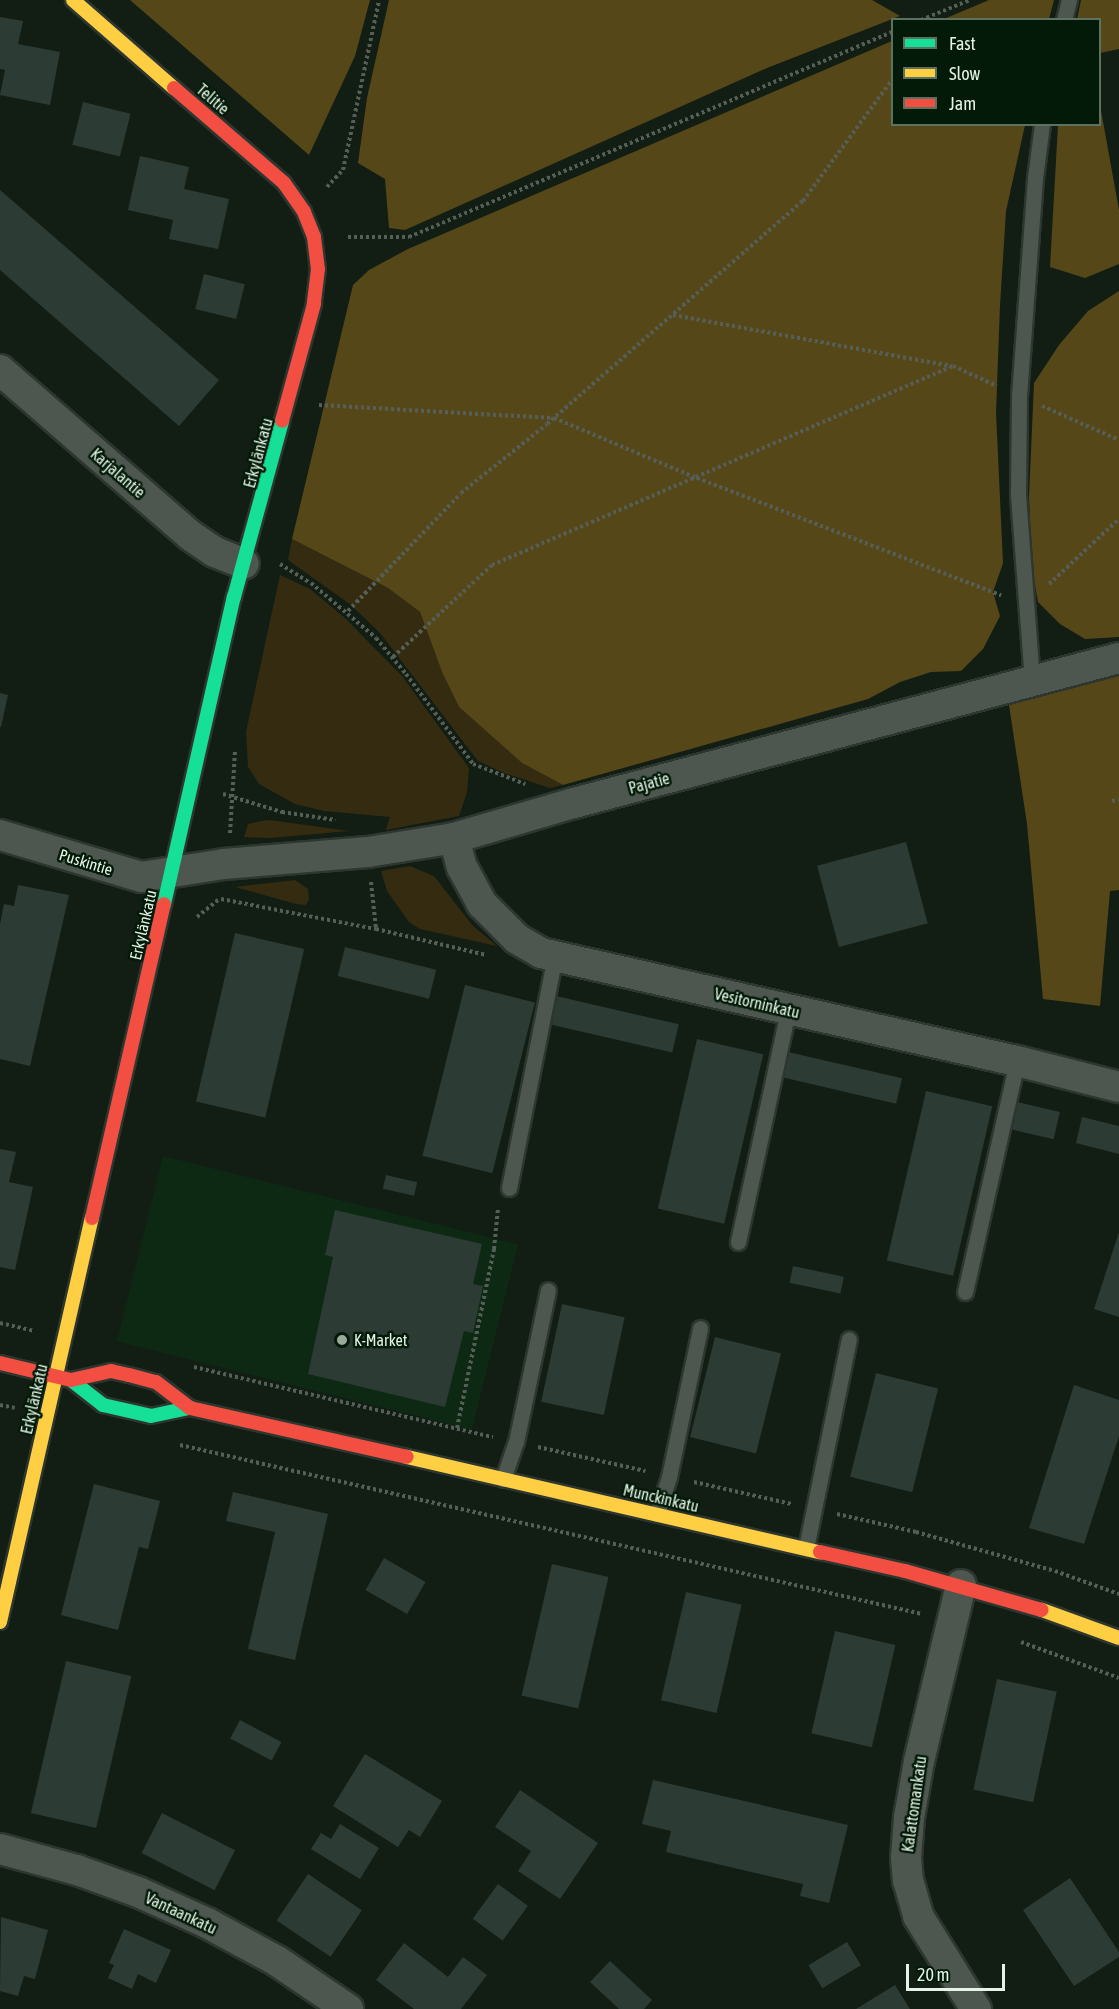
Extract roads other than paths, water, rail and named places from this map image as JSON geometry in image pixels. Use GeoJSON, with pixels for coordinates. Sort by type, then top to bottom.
{"type":"FeatureCollection","features":[{"type":"Feature","properties":{"kind":"street","name":"Telitie"},"geometry":{"type":"LineString","coordinates":[[73,0],[284,183],[304,212],[314,237]]}},
{"type":"Feature","properties":{"kind":"street","name":"Erkylänkatu"},"geometry":{"type":"LineString","coordinates":[[0,1623],[234,597],[314,304],[318,269],[314,237]]}},
{"type":"Feature","properties":{"kind":"street","name":"Karjalantie"},"geometry":{"type":"LineString","coordinates":[[0,370],[191,536],[215,552],[244,564]]}},
{"type":"Feature","properties":{"kind":"street","name":"Pajatie"},"geometry":{"type":"LineString","coordinates":[[173,870],[368,852],[454,838],[554,809],[1119,658]]}},
{"type":"Feature","properties":{"kind":"street","name":"Puskintie"},"geometry":{"type":"LineString","coordinates":[[0,835],[124,874],[141,877],[173,870]]}},
{"type":"Feature","properties":{"kind":"street","name":"Vesitorninkatu"},"geometry":{"type":"LineString","coordinates":[[454,838],[462,867],[483,904],[517,939],[541,953],[1017,1061],[1119,1087]]}},
{"type":"Feature","properties":{"kind":"street","name":"Munckinkatu"},"geometry":{"type":"LineString","coordinates":[[0,1363],[70,1380],[111,1371],[129,1375],[156,1382],[190,1408]]}},
{"type":"Feature","properties":{"kind":"street","name":"Munckinkatu"},"geometry":{"type":"LineString","coordinates":[[70,1380],[103,1405],[151,1416],[190,1408],[806,1548],[961,1585],[1070,1618],[1119,1638]]}},
{"type":"Feature","properties":{"kind":"street","name":"Kalattomankatu"},"geometry":{"type":"LineString","coordinates":[[961,1585],[919,1761],[909,1818],[906,1858],[908,1880],[918,1916],[976,2009]]}},
{"type":"Feature","properties":{"kind":"street","name":"Vantaankatu"},"geometry":{"type":"LineString","coordinates":[[0,1849],[77,1870],[138,1892],[207,1923],[277,1961],[348,2009]]}},
{"type":"Feature","properties":{"kind":"lane"},"geometry":{"type":"LineString","coordinates":[[1064,18],[1069,0]]}},
{"type":"Feature","properties":{"kind":"lane"},"geometry":{"type":"LineString","coordinates":[[1032,681],[1018,494],[1019,396],[1035,178],[1042,126]]}},
{"type":"Feature","properties":{"kind":"lane"},"geometry":{"type":"LineString","coordinates":[[504,1193],[555,956]]}},
{"type":"Feature","properties":{"kind":"lane"},"geometry":{"type":"LineString","coordinates":[[738,1242],[788,1010]]}},
{"type":"Feature","properties":{"kind":"lane"},"geometry":{"type":"LineString","coordinates":[[965,1292],[1017,1061]]}},
{"type":"Feature","properties":{"kind":"lane"},"geometry":{"type":"LineString","coordinates":[[503,1479],[516,1442],[548,1290]]}},
{"type":"Feature","properties":{"kind":"lane"},"geometry":{"type":"LineString","coordinates":[[657,1514],[669,1477],[700,1328]]}},
{"type":"Feature","properties":{"kind":"lane"},"geometry":{"type":"LineString","coordinates":[[806,1548],[849,1339]]}},
{"type":"Feature","properties":{"kind":"place","name":"K-Market"},"geometry":{"type":"Point","coordinates":[342,1340]}}]}
